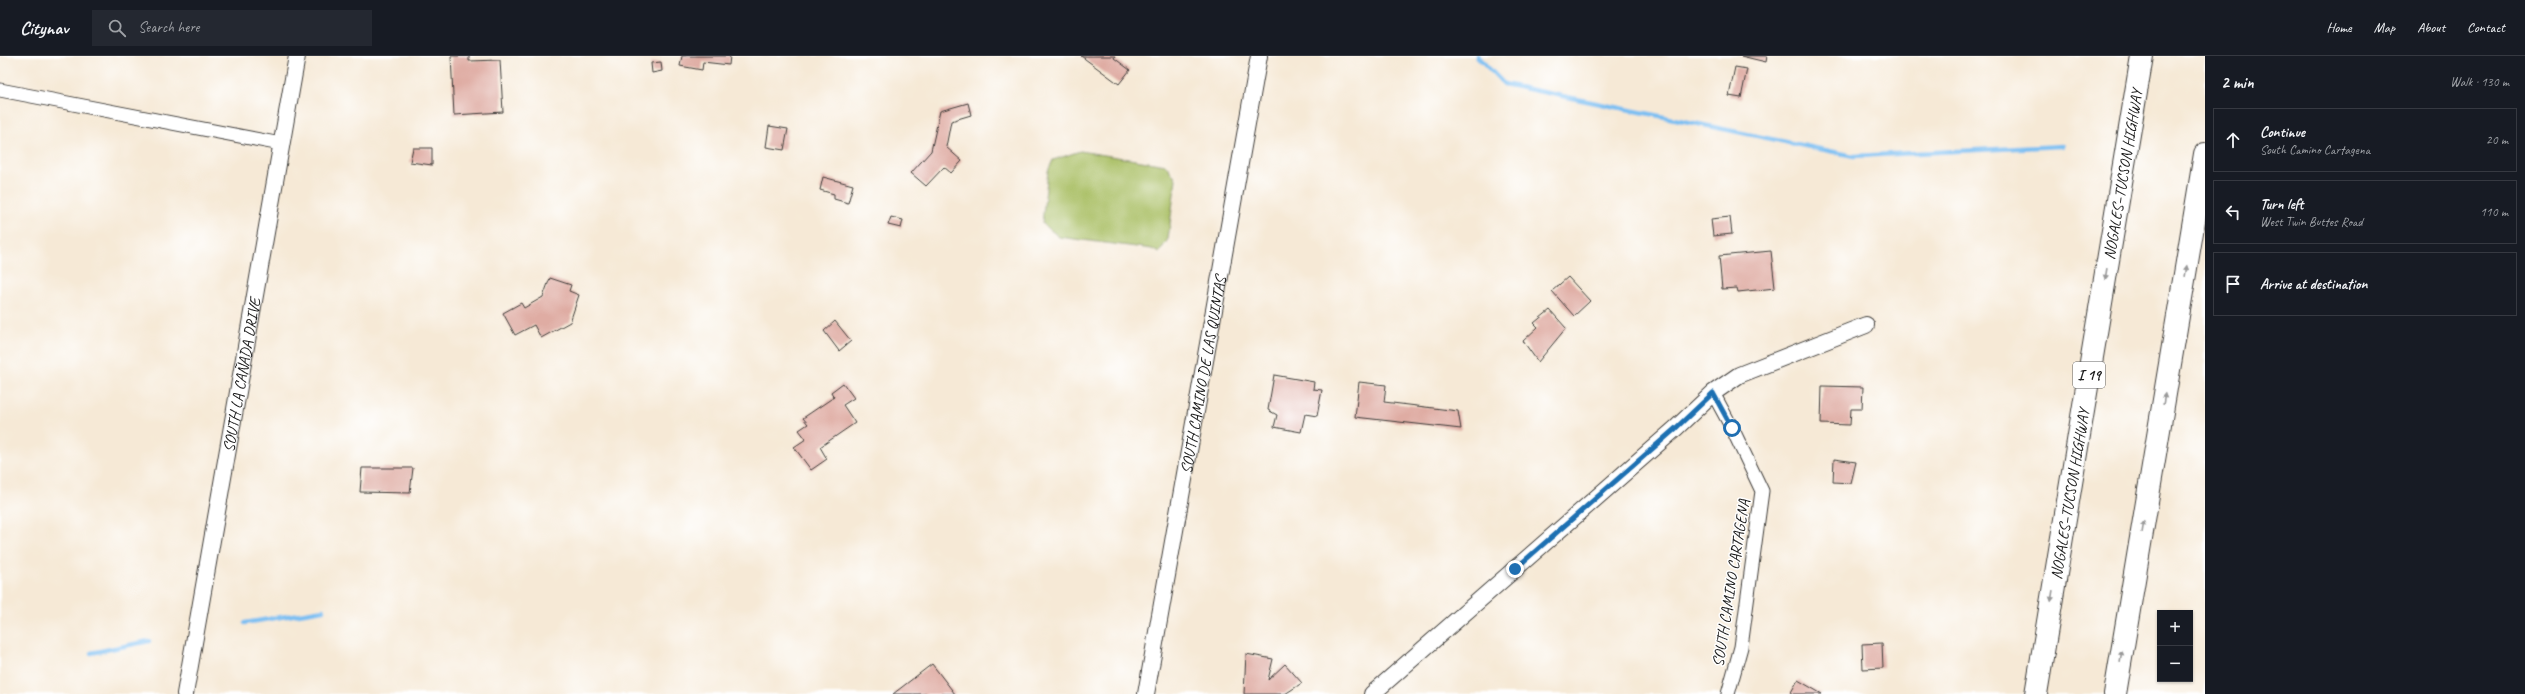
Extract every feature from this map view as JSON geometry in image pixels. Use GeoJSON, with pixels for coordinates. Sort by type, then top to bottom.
{"type":"FeatureCollection","features":[{"type":"Feature","properties":{"kind":"highway","name":"NOGALES–TUCSON HIGHWAY"},"geometry":{"type":"LineString","coordinates":[[2036,694],[2142,56]]}},
{"type":"Feature","properties":{"kind":"highway"},"geometry":{"type":"LineString","coordinates":[[2115,694],[2205,154]]}},
{"type":"Feature","properties":{"kind":"street","name":"SOUTH LA CAÑADA DRIVE"},"geometry":{"type":"LineString","coordinates":[[185,694],[297,56]]}},
{"type":"Feature","properties":{"kind":"street","name":"SOUTH CAMINO DE LAS QUINTAS"},"geometry":{"type":"LineString","coordinates":[[1146,694],[1258,56]]}},
{"type":"Feature","properties":{"kind":"street"},"geometry":{"type":"LineString","coordinates":[[0,90],[281,144]]}},
{"type":"Feature","properties":{"kind":"street"},"geometry":{"type":"LineString","coordinates":[[1372,694],[1676,428],[1713,393],[1739,375],[1866,325]]}},
{"type":"Feature","properties":{"kind":"street","name":"SOUTH CAMINO CARTAGENA"},"geometry":{"type":"LineString","coordinates":[[1713,393],[1732,428],[1762,492],[1741,647],[1728,694]]}},
{"type":"Feature","properties":{"kind":"green space"},"geometry":{"type":"Polygon","coordinates":[[[1080,151],[1166,165],[1176,179],[1168,239],[1159,253],[1152,249],[1059,237],[1042,223],[1048,171],[1053,160],[1080,151]]]}},
{"type":"Feature","properties":{"kind":"building"},"geometry":{"type":"Polygon","coordinates":[[[451,56],[469,56],[469,61],[500,60],[503,112],[454,115],[451,56]]]}},
{"type":"Feature","properties":{"kind":"building"},"geometry":{"type":"Polygon","coordinates":[[[682,56],[730,56],[729,65],[703,62],[702,70],[680,66],[682,56]]]}},
{"type":"Feature","properties":{"kind":"building"},"geometry":{"type":"Polygon","coordinates":[[[1081,56],[1115,56],[1114,58],[1130,70],[1119,84],[1081,56]]]}},
{"type":"Feature","properties":{"kind":"building"},"geometry":{"type":"Polygon","coordinates":[[[1741,56],[1767,56],[1766,62],[1741,56]]]}},
{"type":"Feature","properties":{"kind":"building"},"geometry":{"type":"Polygon","coordinates":[[[661,62],[662,71],[652,73],[651,63],[661,62]]]}},
{"type":"Feature","properties":{"kind":"building"},"geometry":{"type":"Polygon","coordinates":[[[1735,67],[1747,69],[1741,98],[1729,96],[1735,67]]]}},
{"type":"Feature","properties":{"kind":"building"},"geometry":{"type":"Polygon","coordinates":[[[968,103],[971,115],[951,121],[946,147],[962,161],[951,173],[944,167],[926,186],[911,173],[931,151],[940,111],[968,103]]]}},
{"type":"Feature","properties":{"kind":"building"},"geometry":{"type":"Polygon","coordinates":[[[769,126],[788,129],[784,150],[766,147],[769,126]]]}},
{"type":"Feature","properties":{"kind":"building"},"geometry":{"type":"Polygon","coordinates":[[[413,148],[432,148],[432,165],[410,162],[413,148]]]}},
{"type":"Feature","properties":{"kind":"building"},"geometry":{"type":"Polygon","coordinates":[[[823,177],[853,185],[848,203],[834,199],[834,194],[820,190],[823,177]]]}},
{"type":"Feature","properties":{"kind":"building"},"geometry":{"type":"Polygon","coordinates":[[[891,217],[903,220],[901,228],[888,225],[891,217]]]}},
{"type":"Feature","properties":{"kind":"building"},"geometry":{"type":"Polygon","coordinates":[[[1730,217],[1732,234],[1713,236],[1711,219],[1730,217]]]}},
{"type":"Feature","properties":{"kind":"building"},"geometry":{"type":"Polygon","coordinates":[[[1771,251],[1775,288],[1738,292],[1737,288],[1722,289],[1719,256],[1771,251]]]}},
{"type":"Feature","properties":{"kind":"building"},"geometry":{"type":"Polygon","coordinates":[[[1568,277],[1590,301],[1574,316],[1552,291],[1568,277]]]}},
{"type":"Feature","properties":{"kind":"building"},"geometry":{"type":"Polygon","coordinates":[[[550,278],[571,285],[569,291],[579,295],[570,322],[541,338],[534,325],[515,335],[503,313],[521,303],[524,308],[543,297],[550,278]]]}},
{"type":"Feature","properties":{"kind":"building"},"geometry":{"type":"Polygon","coordinates":[[[1550,310],[1566,328],[1538,362],[1523,341],[1538,327],[1534,323],[1550,310]]]}},
{"type":"Feature","properties":{"kind":"building"},"geometry":{"type":"Polygon","coordinates":[[[835,321],[851,341],[839,351],[824,331],[835,321]]]}},
{"type":"Feature","properties":{"kind":"building"},"geometry":{"type":"Polygon","coordinates":[[[1274,375],[1314,382],[1313,389],[1322,390],[1317,416],[1305,414],[1301,432],[1274,427],[1277,415],[1268,410],[1274,375]]]}},
{"type":"Feature","properties":{"kind":"building"},"geometry":{"type":"Polygon","coordinates":[[[1359,382],[1386,385],[1384,402],[1458,411],[1461,429],[1355,417],[1359,382]]]}},
{"type":"Feature","properties":{"kind":"building"},"geometry":{"type":"Polygon","coordinates":[[[843,383],[854,398],[843,405],[855,423],[820,447],[827,459],[811,470],[794,447],[806,439],[799,430],[808,424],[803,418],[834,397],[831,392],[843,383]]]}},
{"type":"Feature","properties":{"kind":"building"},"geometry":{"type":"Polygon","coordinates":[[[1822,386],[1863,387],[1862,409],[1851,409],[1850,425],[1821,424],[1822,386]]]}},
{"type":"Feature","properties":{"kind":"building"},"geometry":{"type":"Polygon","coordinates":[[[1834,459],[1856,462],[1851,483],[1833,482],[1834,459]]]}},
{"type":"Feature","properties":{"kind":"building"},"geometry":{"type":"Polygon","coordinates":[[[362,468],[413,468],[410,493],[360,492],[362,468]]]}},
{"type":"Feature","properties":{"kind":"building"},"geometry":{"type":"Polygon","coordinates":[[[1882,643],[1883,668],[1863,669],[1862,644],[1882,643]]]}},
{"type":"Feature","properties":{"kind":"building"},"geometry":{"type":"Polygon","coordinates":[[[1246,654],[1273,659],[1268,680],[1285,664],[1302,683],[1285,694],[1244,694],[1246,654]]]}},
{"type":"Feature","properties":{"kind":"building"},"geometry":{"type":"Polygon","coordinates":[[[932,664],[955,694],[893,694],[932,664]]]}},
{"type":"Feature","properties":{"kind":"building"},"geometry":{"type":"Polygon","coordinates":[[[1798,680],[1822,694],[1790,694],[1798,680]]]}},
{"type":"Feature","properties":{"kind":"waterway"},"geometry":{"type":"LineString","coordinates":[[1477,56],[1504,84],[1854,156],[2062,146]]}},
{"type":"Feature","properties":{"kind":"waterway"},"geometry":{"type":"LineString","coordinates":[[245,623],[323,610]]}},
{"type":"Feature","properties":{"kind":"waterway"},"geometry":{"type":"LineString","coordinates":[[91,653],[149,641]]}},
{"type":"Feature","properties":{"kind":"route"},"geometry":{"type":"LineString","coordinates":[[1515,569],[1676,428],[1713,393],[1732,428]]}}]}
